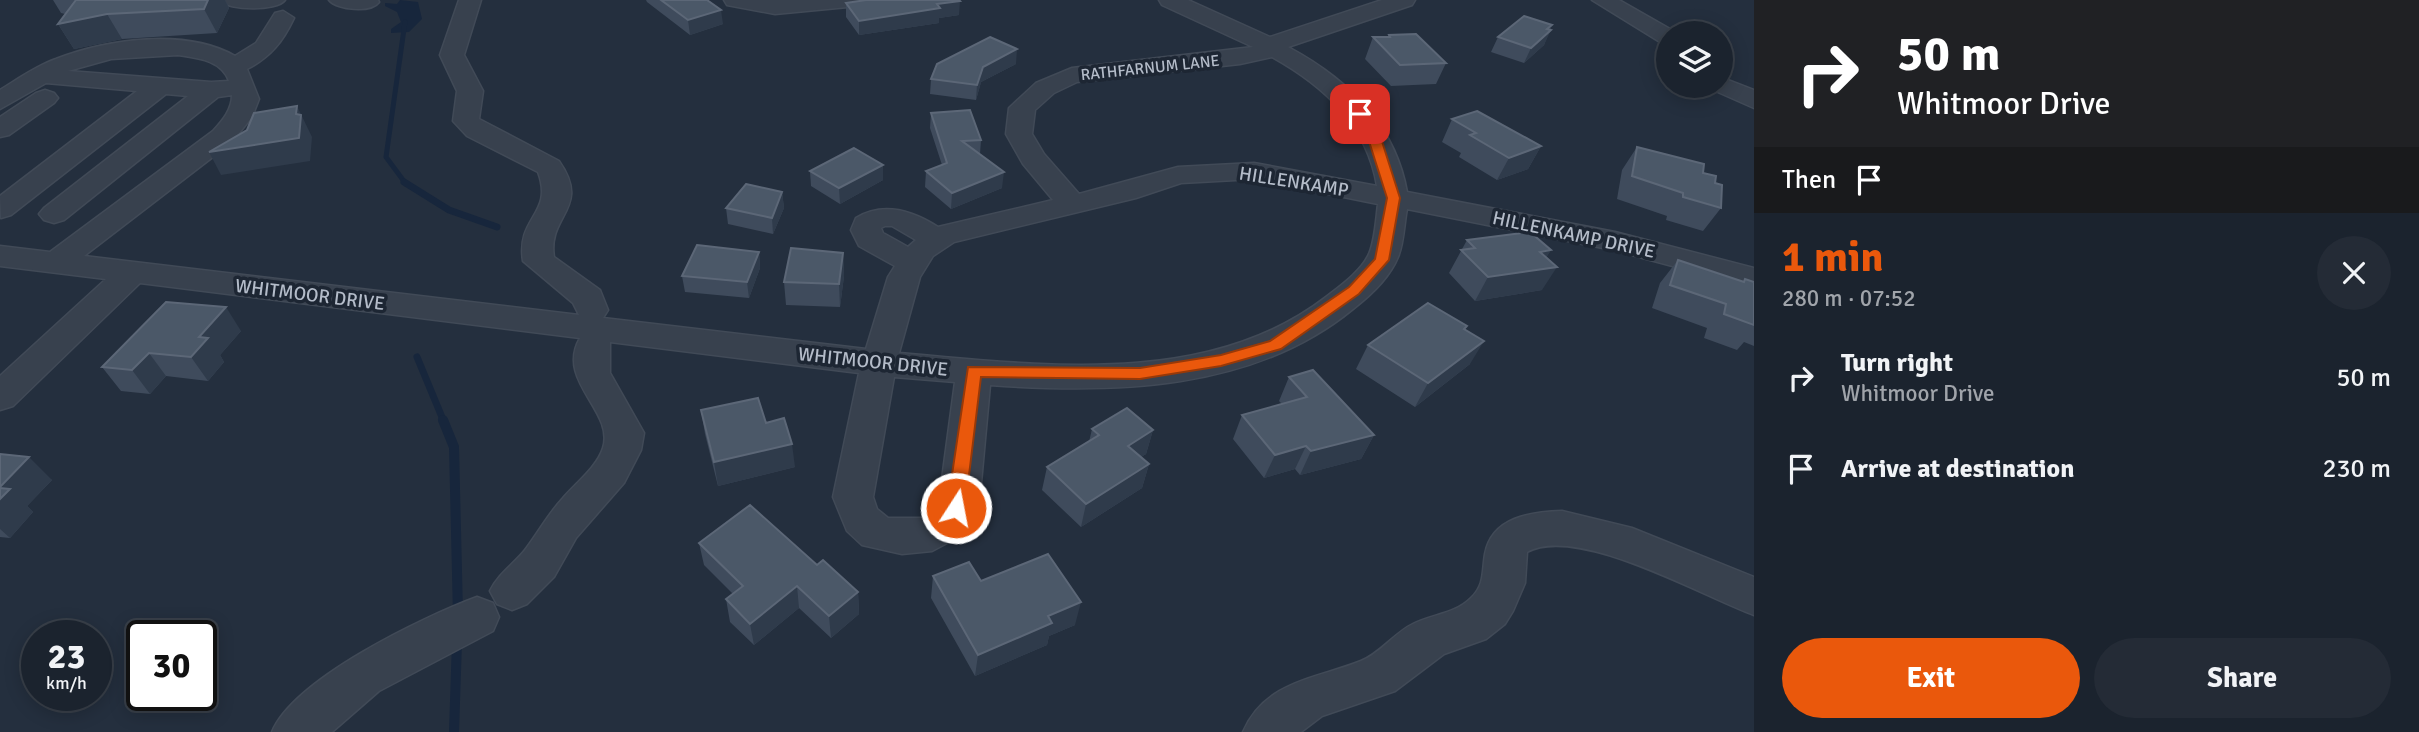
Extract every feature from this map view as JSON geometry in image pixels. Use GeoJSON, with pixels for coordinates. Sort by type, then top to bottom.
{"type":"FeatureCollection","features":[{"type":"Feature","properties":{"kind":"street"},"geometry":{"type":"LineString","coordinates":[[212,1],[222,0]]}},
{"type":"Feature","properties":{"kind":"street"},"geometry":{"type":"LineString","coordinates":[[54,214],[211,90],[238,76],[253,57],[272,43],[279,9],[231,0]]}},
{"type":"Feature","properties":{"kind":"street"},"geometry":{"type":"LineString","coordinates":[[340,0],[368,2]]}},
{"type":"Feature","properties":{"kind":"street"},"geometry":{"type":"LineString","coordinates":[[296,732],[363,677],[494,604],[539,564],[562,526],[611,472],[622,450],[625,433],[592,373],[593,327],[588,298],[539,261],[536,243],[540,228],[553,213],[557,196],[555,177],[549,167],[476,130],[466,121],[470,91],[452,55],[470,0]]}},
{"type":"Feature","properties":{"kind":"street"},"geometry":{"type":"LineString","coordinates":[[735,0],[775,7],[848,0]]}},
{"type":"Feature","properties":{"kind":"street","name":"WHITMOOR DRIVE"},"geometry":{"type":"LineString","coordinates":[[0,256],[879,363],[974,371],[1101,375],[1160,373],[1221,361],[1276,345],[1354,291],[1382,260],[1393,198],[1373,132],[1344,97],[1273,47],[1170,0]]}},
{"type":"Feature","properties":{"kind":"street","name":"RATHFARNUM LANE"},"geometry":{"type":"LineString","coordinates":[[1072,205],[1033,158],[1019,134],[1022,108],[1045,88],[1072,75],[1113,68],[1240,57],[1404,0]]}},
{"type":"Feature","properties":{"kind":"street"},"geometry":{"type":"LineString","coordinates":[[1603,0],[1656,30]]}},
{"type":"Feature","properties":{"kind":"street"},"geometry":{"type":"LineString","coordinates":[[0,102],[41,76],[75,60],[170,48],[206,51],[238,76],[247,99],[239,117],[222,137],[57,262]]}},
{"type":"Feature","properties":{"kind":"street"},"geometry":{"type":"LineString","coordinates":[[41,76],[211,90]]}},
{"type":"Feature","properties":{"kind":"street"},"geometry":{"type":"LineString","coordinates":[[0,129],[75,79]]}},
{"type":"Feature","properties":{"kind":"street"},"geometry":{"type":"LineString","coordinates":[[1,209],[160,86]]}},
{"type":"Feature","properties":{"kind":"street"},"geometry":{"type":"LineString","coordinates":[[1733,90],[1754,100]]}},
{"type":"Feature","properties":{"kind":"street","name":"HILLENKAMP"},"geometry":{"type":"LineString","coordinates":[[936,240],[944,235],[1126,192],[1178,175],[1218,171],[1254,171],[1393,198]]}},
{"type":"Feature","properties":{"kind":"street","name":"HILLENKAMP DRIVE"},"geometry":{"type":"LineString","coordinates":[[1393,198],[1615,241],[1754,278]]}},
{"type":"Feature","properties":{"kind":"street"},"geometry":{"type":"LineString","coordinates":[[1,209],[111,219]]}},
{"type":"Feature","properties":{"kind":"street"},"geometry":{"type":"LineString","coordinates":[[913,263],[870,239],[866,230],[867,224],[884,216],[897,217],[936,240],[921,250],[913,263],[904,277],[879,363],[853,497],[861,519],[877,533],[902,537],[932,534],[952,521],[960,494],[974,371]]}},
{"type":"Feature","properties":{"kind":"street"},"geometry":{"type":"LineString","coordinates":[[0,397],[132,273]]}},
{"type":"Feature","properties":{"kind":"street"},"geometry":{"type":"LineString","coordinates":[[1267,732],[1287,712],[1305,700],[1383,674],[1407,652],[1431,638],[1468,627],[1493,609],[1505,574],[1504,556],[1514,539],[1529,531],[1552,528],[1629,544],[1700,570],[1754,596]]}},
{"type":"Feature","properties":{"kind":"water"},"geometry":{"type":"Polygon","coordinates":[[[400,0],[418,2],[422,19],[409,32],[391,33],[391,29],[401,22],[397,12],[385,6],[385,3],[397,4],[400,0]]]}},
{"type":"Feature","properties":{"kind":"building"},"geometry":{"type":"Polygon","coordinates":[[[76,0],[208,0],[204,9],[107,14],[58,24],[76,0]]]}},
{"type":"Feature","properties":{"kind":"building"},"geometry":{"type":"Polygon","coordinates":[[[661,0],[707,0],[721,10],[688,20],[661,0]]]}},
{"type":"Feature","properties":{"kind":"building"},"geometry":{"type":"Polygon","coordinates":[[[866,0],[960,1],[937,4],[940,8],[859,21],[846,3],[866,0]]]}},
{"type":"Feature","properties":{"kind":"building"},"geometry":{"type":"Polygon","coordinates":[[[1524,16],[1552,25],[1547,29],[1551,30],[1531,48],[1498,37],[1524,16]]]}},
{"type":"Feature","properties":{"kind":"building"},"geometry":{"type":"Polygon","coordinates":[[[1416,34],[1446,63],[1400,65],[1373,37],[1390,37],[1389,35],[1416,34]]]}},
{"type":"Feature","properties":{"kind":"building"},"geometry":{"type":"Polygon","coordinates":[[[990,37],[1017,49],[983,67],[977,85],[931,79],[937,64],[990,37]]]}},
{"type":"Feature","properties":{"kind":"building"},"geometry":{"type":"Polygon","coordinates":[[[297,106],[296,114],[301,115],[299,138],[209,152],[247,130],[254,113],[297,106]]]}},
{"type":"Feature","properties":{"kind":"building"},"geometry":{"type":"Polygon","coordinates":[[[970,110],[981,140],[962,141],[1004,172],[952,193],[926,171],[947,163],[931,113],[970,110]]]}},
{"type":"Feature","properties":{"kind":"building"},"geometry":{"type":"Polygon","coordinates":[[[1477,111],[1541,146],[1509,158],[1470,135],[1476,133],[1452,119],[1477,111]]]}},
{"type":"Feature","properties":{"kind":"building"},"geometry":{"type":"Polygon","coordinates":[[[1637,147],[1704,164],[1703,173],[1716,176],[1715,183],[1722,185],[1721,208],[1683,197],[1683,193],[1632,176],[1637,147]]]}},
{"type":"Feature","properties":{"kind":"building"},"geometry":{"type":"Polygon","coordinates":[[[854,148],[883,165],[839,188],[810,171],[854,148]]]}},
{"type":"Feature","properties":{"kind":"building"},"geometry":{"type":"Polygon","coordinates":[[[746,184],[782,192],[772,218],[726,208],[746,184]]]}},
{"type":"Feature","properties":{"kind":"building"},"geometry":{"type":"Polygon","coordinates":[[[1530,232],[1551,250],[1540,252],[1557,267],[1488,277],[1461,250],[1475,248],[1467,240],[1530,232]]]}},
{"type":"Feature","properties":{"kind":"building"},"geometry":{"type":"Polygon","coordinates":[[[697,245],[759,252],[747,282],[682,276],[697,245]]]}},
{"type":"Feature","properties":{"kind":"building"},"geometry":{"type":"Polygon","coordinates":[[[791,248],[843,253],[839,284],[784,282],[791,248]]]}},
{"type":"Feature","properties":{"kind":"building"},"geometry":{"type":"Polygon","coordinates":[[[1678,260],[1744,282],[1745,279],[1754,282],[1754,325],[1724,314],[1726,304],[1670,285],[1678,260]]]}},
{"type":"Feature","properties":{"kind":"building"},"geometry":{"type":"Polygon","coordinates":[[[166,302],[226,307],[199,337],[208,338],[191,357],[149,353],[132,370],[102,367],[166,302]]]}},
{"type":"Feature","properties":{"kind":"building"},"geometry":{"type":"Polygon","coordinates":[[[1428,303],[1467,326],[1464,329],[1484,341],[1428,383],[1368,345],[1428,303]]]}},
{"type":"Feature","properties":{"kind":"building"},"geometry":{"type":"Polygon","coordinates":[[[1313,370],[1374,435],[1311,451],[1306,446],[1275,455],[1242,415],[1307,397],[1289,377],[1313,370]]]}},
{"type":"Feature","properties":{"kind":"building"},"geometry":{"type":"Polygon","coordinates":[[[758,398],[766,423],[784,418],[792,444],[714,462],[701,410],[758,398]]]}},
{"type":"Feature","properties":{"kind":"building"},"geometry":{"type":"Polygon","coordinates":[[[1127,408],[1153,430],[1128,446],[1149,464],[1086,504],[1047,467],[1099,435],[1092,429],[1127,408]]]}},
{"type":"Feature","properties":{"kind":"building"},"geometry":{"type":"Polygon","coordinates":[[[0,454],[29,457],[0,487],[0,454]]]}},
{"type":"Feature","properties":{"kind":"building"},"geometry":{"type":"Polygon","coordinates":[[[0,488],[10,489],[0,499],[0,488]]]}},
{"type":"Feature","properties":{"kind":"building"},"geometry":{"type":"Polygon","coordinates":[[[750,505],[817,565],[823,560],[858,592],[829,616],[797,586],[750,624],[726,599],[743,586],[699,543],[750,505]]]}},
{"type":"Feature","properties":{"kind":"building"},"geometry":{"type":"Polygon","coordinates":[[[1048,554],[1081,602],[1048,616],[1052,623],[978,655],[933,576],[969,562],[981,581],[1048,554]]]}},
{"type":"Feature","properties":{"kind":"waterway"},"geometry":{"type":"LineString","coordinates":[[405,22],[386,157],[405,183]]}},
{"type":"Feature","properties":{"kind":"waterway"},"geometry":{"type":"LineString","coordinates":[[405,183],[449,210],[497,227]]}},
{"type":"Feature","properties":{"kind":"waterway"},"geometry":{"type":"LineString","coordinates":[[417,357],[444,422]]}},
{"type":"Feature","properties":{"kind":"waterway"},"geometry":{"type":"LineString","coordinates":[[443,420],[454,447],[458,614]]}},
{"type":"Feature","properties":{"kind":"waterway"},"geometry":{"type":"LineString","coordinates":[[454,732],[457,641]]}},
{"type":"Feature","properties":{"kind":"route"},"geometry":{"type":"LineString","coordinates":[[956,508],[960,494],[974,371],[1101,375],[1160,373],[1221,361],[1276,345],[1354,291],[1382,260],[1393,198],[1373,132],[1360,114]]}}]}
